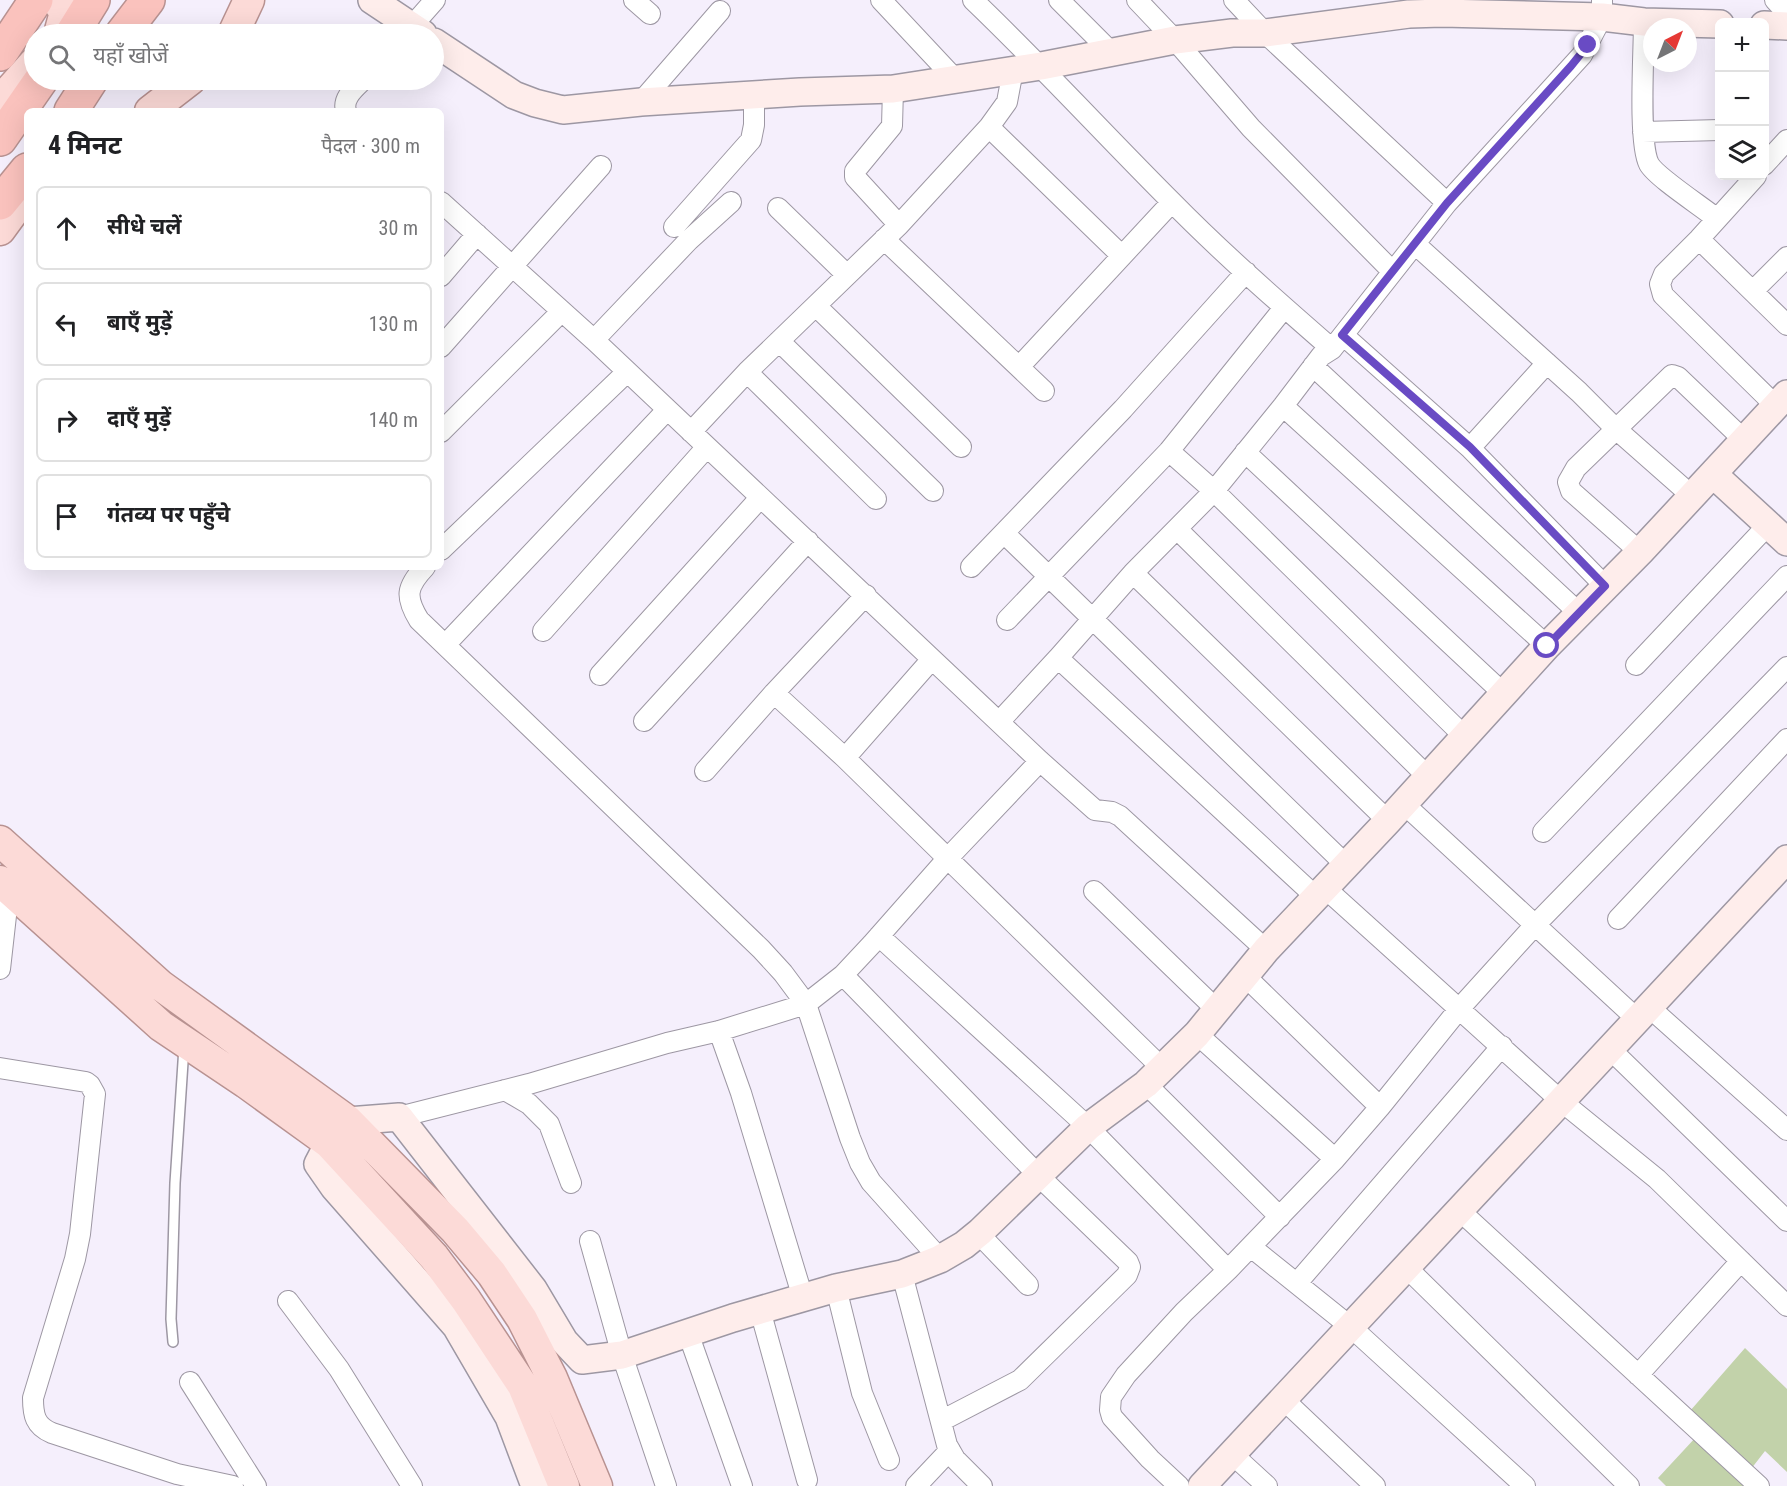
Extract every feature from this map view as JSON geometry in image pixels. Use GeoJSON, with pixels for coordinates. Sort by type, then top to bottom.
{"type":"FeatureCollection","features":[{"type":"Feature","properties":{"kind":"highway"},"geometry":{"type":"LineString","coordinates":[[0,54],[36,0]]}},
{"type":"Feature","properties":{"kind":"highway"},"geometry":{"type":"LineString","coordinates":[[78,24],[93,0]]}},
{"type":"Feature","properties":{"kind":"highway"},"geometry":{"type":"LineString","coordinates":[[130,24],[148,0]]}},
{"type":"Feature","properties":{"kind":"highway"},"geometry":{"type":"LineString","coordinates":[[0,139],[34,90]]}},
{"type":"Feature","properties":{"kind":"highway"},"geometry":{"type":"LineString","coordinates":[[73,108],[84,90]]}},
{"type":"Feature","properties":{"kind":"highway"},"geometry":{"type":"LineString","coordinates":[[0,203],[24,174]]}},
{"type":"Feature","properties":{"kind":"main road"},"geometry":{"type":"LineString","coordinates":[[56,0],[65,12],[62,24]]}},
{"type":"Feature","properties":{"kind":"main road"},"geometry":{"type":"LineString","coordinates":[[238,24],[249,0]]}},
{"type":"Feature","properties":{"kind":"main road"},"geometry":{"type":"LineString","coordinates":[[0,101],[24,74]]}},
{"type":"Feature","properties":{"kind":"main road"},"geometry":{"type":"LineString","coordinates":[[154,108],[177,90]]}},
{"type":"Feature","properties":{"kind":"main road"},"geometry":{"type":"LineString","coordinates":[[0,230],[24,197]]}},
{"type":"Feature","properties":{"kind":"main road"},"geometry":{"type":"LineString","coordinates":[[0,841],[160,986],[455,1230],[492,1274],[522,1319],[552,1378],[597,1486]]}},
{"type":"Feature","properties":{"kind":"main road"},"geometry":{"type":"LineString","coordinates":[[4,885],[161,1026],[246,1083],[338,1132],[466,1300],[523,1386],[564,1486]]}},
{"type":"Feature","properties":{"kind":"street"},"geometry":{"type":"LineString","coordinates":[[121,24],[134,0]]}},
{"type":"Feature","properties":{"kind":"street"},"geometry":{"type":"LineString","coordinates":[[372,0],[404,24]]}},
{"type":"Feature","properties":{"kind":"street"},"geometry":{"type":"LineString","coordinates":[[423,24],[435,0]]}},
{"type":"Feature","properties":{"kind":"street"},"geometry":{"type":"LineString","coordinates":[[634,0],[650,14]]}},
{"type":"Feature","properties":{"kind":"street"},"geometry":{"type":"LineString","coordinates":[[881,0],[955,79]]}},
{"type":"Feature","properties":{"kind":"street"},"geometry":{"type":"LineString","coordinates":[[973,0],[1041,66],[1172,202],[1284,308],[1337,342],[1470,447],[1605,586]]}},
{"type":"Feature","properties":{"kind":"street"},"geometry":{"type":"LineString","coordinates":[[1059,0],[1110,51]]}},
{"type":"Feature","properties":{"kind":"street"},"geometry":{"type":"LineString","coordinates":[[1137,0],[1251,128],[1392,271]]}},
{"type":"Feature","properties":{"kind":"street"},"geometry":{"type":"LineString","coordinates":[[1234,0],[1265,33],[1447,203]]}},
{"type":"Feature","properties":{"kind":"street"},"geometry":{"type":"LineString","coordinates":[[1775,0],[1787,13]]}},
{"type":"Feature","properties":{"kind":"street"},"geometry":{"type":"LineString","coordinates":[[444,50],[514,94],[535,103],[563,110],[641,102],[893,89],[1041,66],[1175,40],[1232,33],[1265,33],[1408,14],[1521,8],[1602,9],[1643,22]]}},
{"type":"Feature","properties":{"kind":"street"},"geometry":{"type":"LineString","coordinates":[[999,722],[1133,573],[1214,491],[1321,356],[1337,342],[1447,203],[1582,55],[1602,9]]}},
{"type":"Feature","properties":{"kind":"street"},"geometry":{"type":"LineString","coordinates":[[641,102],[720,11]]}},
{"type":"Feature","properties":{"kind":"street"},"geometry":{"type":"LineString","coordinates":[[1697,23],[1715,24]]}},
{"type":"Feature","properties":{"kind":"street"},"geometry":{"type":"LineString","coordinates":[[1769,25],[1787,26]]}},
{"type":"Feature","properties":{"kind":"street"},"geometry":{"type":"LineString","coordinates":[[691,432],[778,341],[899,225],[989,127],[1007,102],[1013,70]]}},
{"type":"Feature","properties":{"kind":"street"},"geometry":{"type":"LineString","coordinates":[[1644,72],[1643,132],[1646,153],[1653,169],[1717,219]]}},
{"type":"Feature","properties":{"kind":"street"},"geometry":{"type":"LineString","coordinates":[[893,89],[892,126],[855,171],[855,177],[899,225]]}},
{"type":"Feature","properties":{"kind":"street"},"geometry":{"type":"LineString","coordinates":[[344,108],[345,101],[354,90]]}},
{"type":"Feature","properties":{"kind":"street"},"geometry":{"type":"LineString","coordinates":[[674,227],[751,140],[754,125],[754,95]]}},
{"type":"Feature","properties":{"kind":"street"},"geometry":{"type":"LineString","coordinates":[[989,127],[1122,256]]}},
{"type":"Feature","properties":{"kind":"street"},"geometry":{"type":"LineString","coordinates":[[1643,132],[1715,130]]}},
{"type":"Feature","properties":{"kind":"street"},"geometry":{"type":"LineString","coordinates":[[1769,160],[1787,140]]}},
{"type":"Feature","properties":{"kind":"street"},"geometry":{"type":"LineString","coordinates":[[444,344],[601,166]]}},
{"type":"Feature","properties":{"kind":"street"},"geometry":{"type":"LineString","coordinates":[[399,1117],[533,1289],[564,1341],[582,1360],[622,1355],[836,1288],[902,1274],[940,1259],[964,1245],[1088,1127],[1154,1077],[1197,1034],[1266,950],[1396,813],[1547,646],[1640,552],[1781,400],[1663,295],[1660,289],[1664,274],[1751,180]]}},
{"type":"Feature","properties":{"kind":"street"},"geometry":{"type":"LineString","coordinates":[[594,340],[689,240],[731,202]]}},
{"type":"Feature","properties":{"kind":"street"},"geometry":{"type":"LineString","coordinates":[[1019,367],[1172,202]]}},
{"type":"Feature","properties":{"kind":"street"},"geometry":{"type":"LineString","coordinates":[[444,205],[594,340],[1040,761],[1095,810],[1112,812],[1120,816],[1266,950]]}},
{"type":"Feature","properties":{"kind":"street"},"geometry":{"type":"LineString","coordinates":[[778,208],[847,275]]}},
{"type":"Feature","properties":{"kind":"street"},"geometry":{"type":"LineString","coordinates":[[444,272],[477,234]]}},
{"type":"Feature","properties":{"kind":"street"},"geometry":{"type":"LineString","coordinates":[[884,239],[1044,391]]}},
{"type":"Feature","properties":{"kind":"street"},"geometry":{"type":"LineString","coordinates":[[1699,239],[1787,325]]}},
{"type":"Feature","properties":{"kind":"street"},"geometry":{"type":"LineString","coordinates":[[1415,244],[1547,363],[1616,429],[1692,495]]}},
{"type":"Feature","properties":{"kind":"street"},"geometry":{"type":"LineString","coordinates":[[1753,291],[1787,257]]}},
{"type":"Feature","properties":{"kind":"street"},"geometry":{"type":"LineString","coordinates":[[971,567],[1123,409],[1246,272]]}},
{"type":"Feature","properties":{"kind":"street"},"geometry":{"type":"LineString","coordinates":[[816,306],[961,447]]}},
{"type":"Feature","properties":{"kind":"street"},"geometry":{"type":"LineString","coordinates":[[1007,620],[1169,451],[1284,308]]}},
{"type":"Feature","properties":{"kind":"street"},"geometry":{"type":"LineString","coordinates":[[444,429],[562,311]]}},
{"type":"Feature","properties":{"kind":"street"},"geometry":{"type":"LineString","coordinates":[[778,341],[933,491]]}},
{"type":"Feature","properties":{"kind":"street"},"geometry":{"type":"LineString","coordinates":[[1470,447],[1547,363]]}},
{"type":"Feature","properties":{"kind":"street"},"geometry":{"type":"LineString","coordinates":[[1313,366],[1579,613]]}},
{"type":"Feature","properties":{"kind":"street"},"geometry":{"type":"LineString","coordinates":[[444,547],[627,372]]}},
{"type":"Feature","properties":{"kind":"street"},"geometry":{"type":"LineString","coordinates":[[747,372],[876,499]]}},
{"type":"Feature","properties":{"kind":"street"},"geometry":{"type":"LineString","coordinates":[[1640,552],[1571,491],[1568,482],[1576,468],[1672,375],[1678,377],[1745,441]]}},
{"type":"Feature","properties":{"kind":"street"},"geometry":{"type":"LineString","coordinates":[[1283,406],[1547,646]]}},
{"type":"Feature","properties":{"kind":"street"},"geometry":{"type":"LineString","coordinates":[[445,645],[668,410]]}},
{"type":"Feature","properties":{"kind":"street"},"geometry":{"type":"LineString","coordinates":[[543,631],[706,448]]}},
{"type":"Feature","properties":{"kind":"street"},"geometry":{"type":"LineString","coordinates":[[1169,451],[1214,491],[1465,737]]}},
{"type":"Feature","properties":{"kind":"street"},"geometry":{"type":"LineString","coordinates":[[1245,452],[1504,694]]}},
{"type":"Feature","properties":{"kind":"street"},"geometry":{"type":"LineString","coordinates":[[1636,665],[1777,534],[1713,474]]}},
{"type":"Feature","properties":{"kind":"street"},"geometry":{"type":"LineString","coordinates":[[600,675],[760,498]]}},
{"type":"Feature","properties":{"kind":"street"},"geometry":{"type":"LineString","coordinates":[[1177,529],[1428,777]]}},
{"type":"Feature","properties":{"kind":"street"},"geometry":{"type":"LineString","coordinates":[[1004,533],[1049,574],[1347,866]]}},
{"type":"Feature","properties":{"kind":"street"},"geometry":{"type":"LineString","coordinates":[[644,721],[808,541]]}},
{"type":"Feature","properties":{"kind":"street"},"geometry":{"type":"LineString","coordinates":[[422,570],[410,586],[409,594],[411,607],[419,620],[773,961],[806,1004],[860,1163],[871,1182],[940,1259]]}},
{"type":"Feature","properties":{"kind":"street"},"geometry":{"type":"LineString","coordinates":[[1133,573],[1396,813],[1787,1130]]}},
{"type":"Feature","properties":{"kind":"street"},"geometry":{"type":"LineString","coordinates":[[1543,832],[1787,576]]}},
{"type":"Feature","properties":{"kind":"street"},"geometry":{"type":"LineString","coordinates":[[705,771],[774,693],[866,596]]}},
{"type":"Feature","properties":{"kind":"street"},"geometry":{"type":"LineString","coordinates":[[1058,658],[1321,892],[1502,1046],[1562,1101],[1657,1179],[1787,1306]]}},
{"type":"Feature","properties":{"kind":"street"},"geometry":{"type":"LineString","coordinates":[[845,758],[932,659]]}},
{"type":"Feature","properties":{"kind":"street"},"geometry":{"type":"LineString","coordinates":[[1179,1486],[1150,1459],[1112,1417],[1111,1397],[1126,1375],[1184,1312],[1251,1247],[1335,1159],[1459,1009],[1535,925],[1787,667]]}},
{"type":"Feature","properties":{"kind":"street"},"geometry":{"type":"LineString","coordinates":[[774,693],[845,758],[947,859],[1154,1077],[1280,1217]]}},
{"type":"Feature","properties":{"kind":"street"},"geometry":{"type":"LineString","coordinates":[[1618,919],[1787,739]]}},
{"type":"Feature","properties":{"kind":"street"},"geometry":{"type":"LineString","coordinates":[[535,1486],[509,1417],[456,1326],[333,1187],[318,1164],[338,1132],[506,1090],[667,1043],[719,1031],[806,1004],[843,975],[947,859],[1040,761]]}},
{"type":"Feature","properties":{"kind":"street"},"geometry":{"type":"LineString","coordinates":[[1202,1486],[1352,1328],[1787,859]]}},
{"type":"Feature","properties":{"kind":"street"},"geometry":{"type":"LineString","coordinates":[[0,969],[4,885]]}},
{"type":"Feature","properties":{"kind":"street"},"geometry":{"type":"LineString","coordinates":[[1094,891],[1217,1011]]}},
{"type":"Feature","properties":{"kind":"street"},"geometry":{"type":"LineString","coordinates":[[879,936],[1088,1127],[1228,1270]]}},
{"type":"Feature","properties":{"kind":"street"},"geometry":{"type":"LineString","coordinates":[[843,975],[1039,1175],[1128,1262],[1130,1267],[1127,1275],[1020,1380],[941,1421]]}},
{"type":"Feature","properties":{"kind":"street"},"geometry":{"type":"LineString","coordinates":[[1245,975],[1380,1107]]}},
{"type":"Feature","properties":{"kind":"street"},"geometry":{"type":"LineString","coordinates":[[719,1031],[741,1093],[803,1298]]}},
{"type":"Feature","properties":{"kind":"street"},"geometry":{"type":"LineString","coordinates":[[1197,1034],[1335,1159]]}},
{"type":"Feature","properties":{"kind":"street"},"geometry":{"type":"LineString","coordinates":[[1297,1283],[1502,1046]]}},
{"type":"Feature","properties":{"kind":"street"},"geometry":{"type":"LineString","coordinates":[[1610,1049],[1787,1221]]}},
{"type":"Feature","properties":{"kind":"street"},"geometry":{"type":"LineString","coordinates":[[0,1068],[86,1082],[90,1084],[95,1094],[80,1234],[75,1258],[33,1398],[33,1413],[37,1423],[52,1433],[171,1480],[233,1486]]}},
{"type":"Feature","properties":{"kind":"street"},"geometry":{"type":"LineString","coordinates":[[506,1090],[529,1104],[549,1124],[571,1183]]}},
{"type":"Feature","properties":{"kind":"street"},"geometry":{"type":"LineString","coordinates":[[1459,1210],[1759,1486]]}},
{"type":"Feature","properties":{"kind":"street"},"geometry":{"type":"LineString","coordinates":[[978,1233],[1028,1284]]}},
{"type":"Feature","properties":{"kind":"street"},"geometry":{"type":"LineString","coordinates":[[590,1242],[622,1355],[666,1486]]}},
{"type":"Feature","properties":{"kind":"street"},"geometry":{"type":"LineString","coordinates":[[1251,1247],[1352,1328],[1525,1486]]}},
{"type":"Feature","properties":{"kind":"street"},"geometry":{"type":"LineString","coordinates":[[1638,1375],[1741,1261]]}},
{"type":"Feature","properties":{"kind":"street"},"geometry":{"type":"LineString","coordinates":[[1407,1268],[1629,1486]]}},
{"type":"Feature","properties":{"kind":"street"},"geometry":{"type":"LineString","coordinates":[[902,1274],[950,1450],[955,1460],[982,1486]]}},
{"type":"Feature","properties":{"kind":"street"},"geometry":{"type":"LineString","coordinates":[[836,1288],[862,1393],[889,1460]]}},
{"type":"Feature","properties":{"kind":"street"},"geometry":{"type":"LineString","coordinates":[[288,1301],[339,1369],[412,1486]]}},
{"type":"Feature","properties":{"kind":"street"},"geometry":{"type":"LineString","coordinates":[[760,1310],[807,1480]]}},
{"type":"Feature","properties":{"kind":"street"},"geometry":{"type":"LineString","coordinates":[[688,1333],[742,1486]]}},
{"type":"Feature","properties":{"kind":"street"},"geometry":{"type":"LineString","coordinates":[[190,1382],[256,1486]]}},
{"type":"Feature","properties":{"kind":"street"},"geometry":{"type":"LineString","coordinates":[[1283,1400],[1375,1486]]}},
{"type":"Feature","properties":{"kind":"street"},"geometry":{"type":"LineString","coordinates":[[916,1486],[950,1450]]}},
{"type":"Feature","properties":{"kind":"street"},"geometry":{"type":"LineString","coordinates":[[1232,1455],[1267,1486]]}},
{"type":"Feature","properties":{"kind":"lane"},"geometry":{"type":"LineString","coordinates":[[173,1342],[171,1319],[175,1183],[184,1042]]}},
{"type":"Feature","properties":{"kind":"green space"},"geometry":{"type":"Polygon","coordinates":[[[1745,1348],[1787,1389],[1787,1472],[1765,1451],[1751,1469],[1690,1411],[1745,1348]]]}},
{"type":"Feature","properties":{"kind":"green space"},"geometry":{"type":"Polygon","coordinates":[[[1696,1437],[1749,1486],[1666,1486],[1658,1478],[1696,1437]]]}},
{"type":"Feature","properties":{"kind":"route"},"geometry":{"type":"LineString","coordinates":[[1547,646],[1605,586],[1470,447],[1342,335],[1447,203],[1582,55],[1588,45]]}}]}
